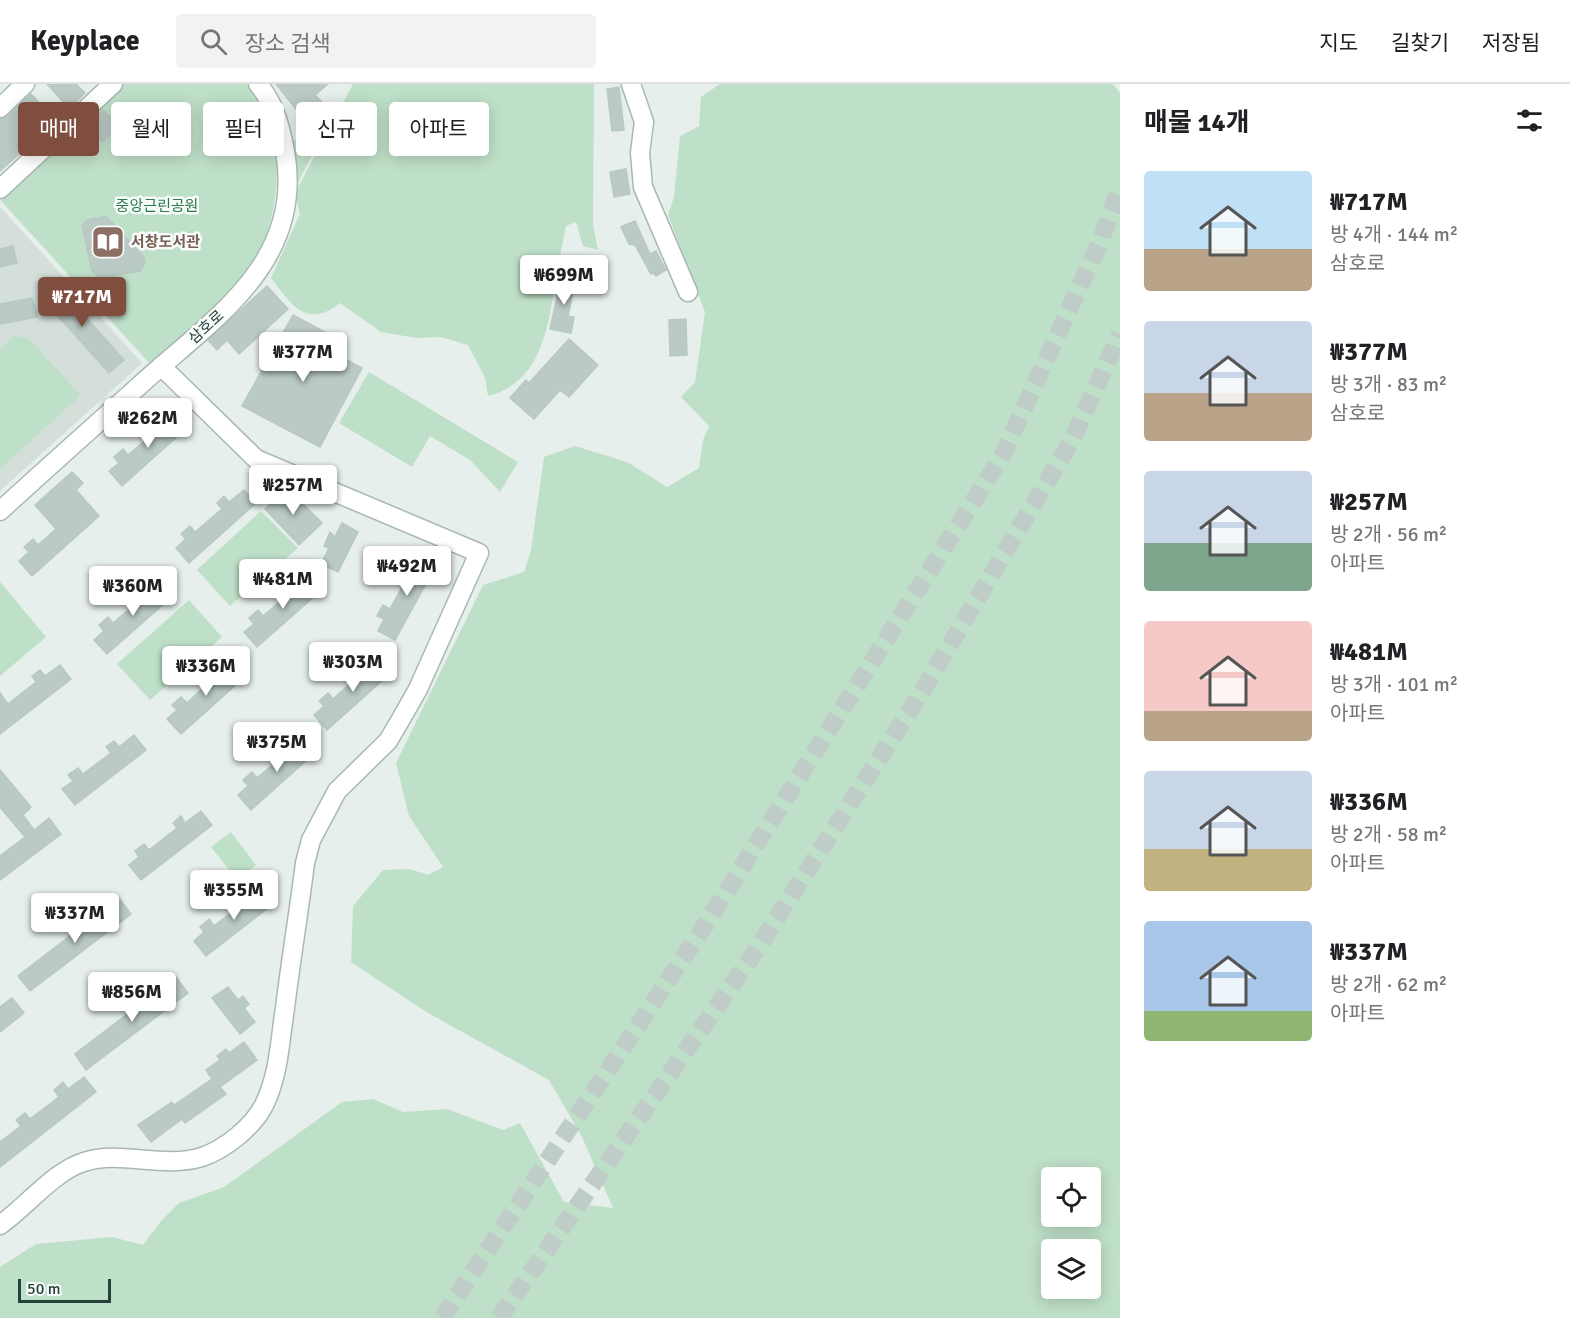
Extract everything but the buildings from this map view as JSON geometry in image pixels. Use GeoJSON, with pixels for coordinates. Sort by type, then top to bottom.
{"type":"FeatureCollection","features":[{"type":"Feature","properties":{"kind":"street"},"geometry":{"type":"LineString","coordinates":[[0,108],[26,84]]}},
{"type":"Feature","properties":{"kind":"street"},"geometry":{"type":"LineString","coordinates":[[0,189],[113,84]]}},
{"type":"Feature","properties":{"kind":"street","name":"삼호로"},"geometry":{"type":"LineString","coordinates":[[0,511],[161,366],[205,330],[255,277],[279,234],[287,196],[287,162],[280,124],[272,104],[258,84]]}},
{"type":"Feature","properties":{"kind":"street"},"geometry":{"type":"LineString","coordinates":[[631,84],[644,122],[640,153],[643,187],[688,292]]}},
{"type":"Feature","properties":{"kind":"street"},"geometry":{"type":"LineString","coordinates":[[0,1225],[65,1172],[84,1162],[100,1159],[180,1161],[202,1156],[217,1150],[253,1123],[264,1106],[277,1066],[305,863],[311,840],[337,791],[388,741],[401,719],[422,680],[479,553],[256,459],[161,366]]}},
{"type":"Feature","properties":{"kind":"shaded area"},"geometry":{"type":"Polygon","coordinates":[[[0,207],[142,363],[0,491],[0,207]]]}},
{"type":"Feature","properties":{"kind":"green space","name":"중앙근린공원"},"geometry":{"type":"Polygon","coordinates":[[[123,84],[248,84],[260,102],[203,102],[203,156],[276,156],[277,183],[271,219],[256,261],[218,306],[151,365],[1,201],[48,156],[99,156],[99,107],[123,84]]]}},
{"type":"Feature","properties":{"kind":"green space"},"geometry":{"type":"Polygon","coordinates":[[[353,84],[594,84],[593,225],[598,250],[583,246],[576,222],[566,226],[551,309],[541,346],[533,363],[522,377],[507,388],[488,396],[485,378],[468,345],[441,337],[416,338],[381,332],[340,303],[328,311],[308,314],[285,297],[271,278],[300,214],[295,193],[315,156],[377,156],[377,102],[343,102],[353,84]]]}},
{"type":"Feature","properties":{"kind":"green space"},"geometry":{"type":"Polygon","coordinates":[[[720,84],[1113,84],[1120,93],[1120,1318],[0,1318],[0,1267],[36,1244],[112,1237],[143,1245],[161,1221],[179,1203],[224,1187],[342,1102],[373,1099],[403,1112],[447,1109],[503,1130],[520,1123],[564,1202],[613,1208],[582,1137],[549,1080],[428,1013],[351,962],[353,906],[383,870],[410,869],[428,875],[443,867],[409,816],[396,763],[483,585],[524,572],[531,550],[544,457],[575,446],[627,462],[667,487],[699,468],[703,440],[709,426],[681,397],[695,382],[705,312],[668,215],[674,197],[680,136],[699,126],[701,97],[720,84]]]}},
{"type":"Feature","properties":{"kind":"green space"},"geometry":{"type":"Polygon","coordinates":[[[296,140],[296,156],[311,156],[293,192],[289,144],[296,140]]]}},
{"type":"Feature","properties":{"kind":"green space"},"geometry":{"type":"Polygon","coordinates":[[[14,336],[28,338],[81,395],[0,469],[0,349],[14,336]]]}},
{"type":"Feature","properties":{"kind":"green space"},"geometry":{"type":"Polygon","coordinates":[[[369,372],[518,462],[500,492],[470,460],[430,436],[412,467],[339,423],[369,372]]]}},
{"type":"Feature","properties":{"kind":"green space"},"geometry":{"type":"Polygon","coordinates":[[[261,511],[298,548],[230,606],[197,570],[261,511]]]}},
{"type":"Feature","properties":{"kind":"green space"},"geometry":{"type":"Polygon","coordinates":[[[0,582],[46,637],[0,676],[0,582]]]}},
{"type":"Feature","properties":{"kind":"green space"},"geometry":{"type":"Polygon","coordinates":[[[189,600],[222,637],[150,700],[117,664],[189,600]]]}},
{"type":"Feature","properties":{"kind":"green space"},"geometry":{"type":"Polygon","coordinates":[[[231,832],[256,865],[237,880],[211,847],[231,832]]]}},
{"type":"Feature","properties":{"kind":"tunnel"},"geometry":{"type":"LineString","coordinates":[[442,1318],[704,927],[1002,456],[1101,240],[1120,187]]}},
{"type":"Feature","properties":{"kind":"tunnel"},"geometry":{"type":"LineString","coordinates":[[499,1318],[757,949],[923,690],[1073,438],[1120,334]]}},
{"type":"Feature","properties":{"kind":"place","name":"서창도서관"},"geometry":{"type":"Point","coordinates":[108,242]}}]}
